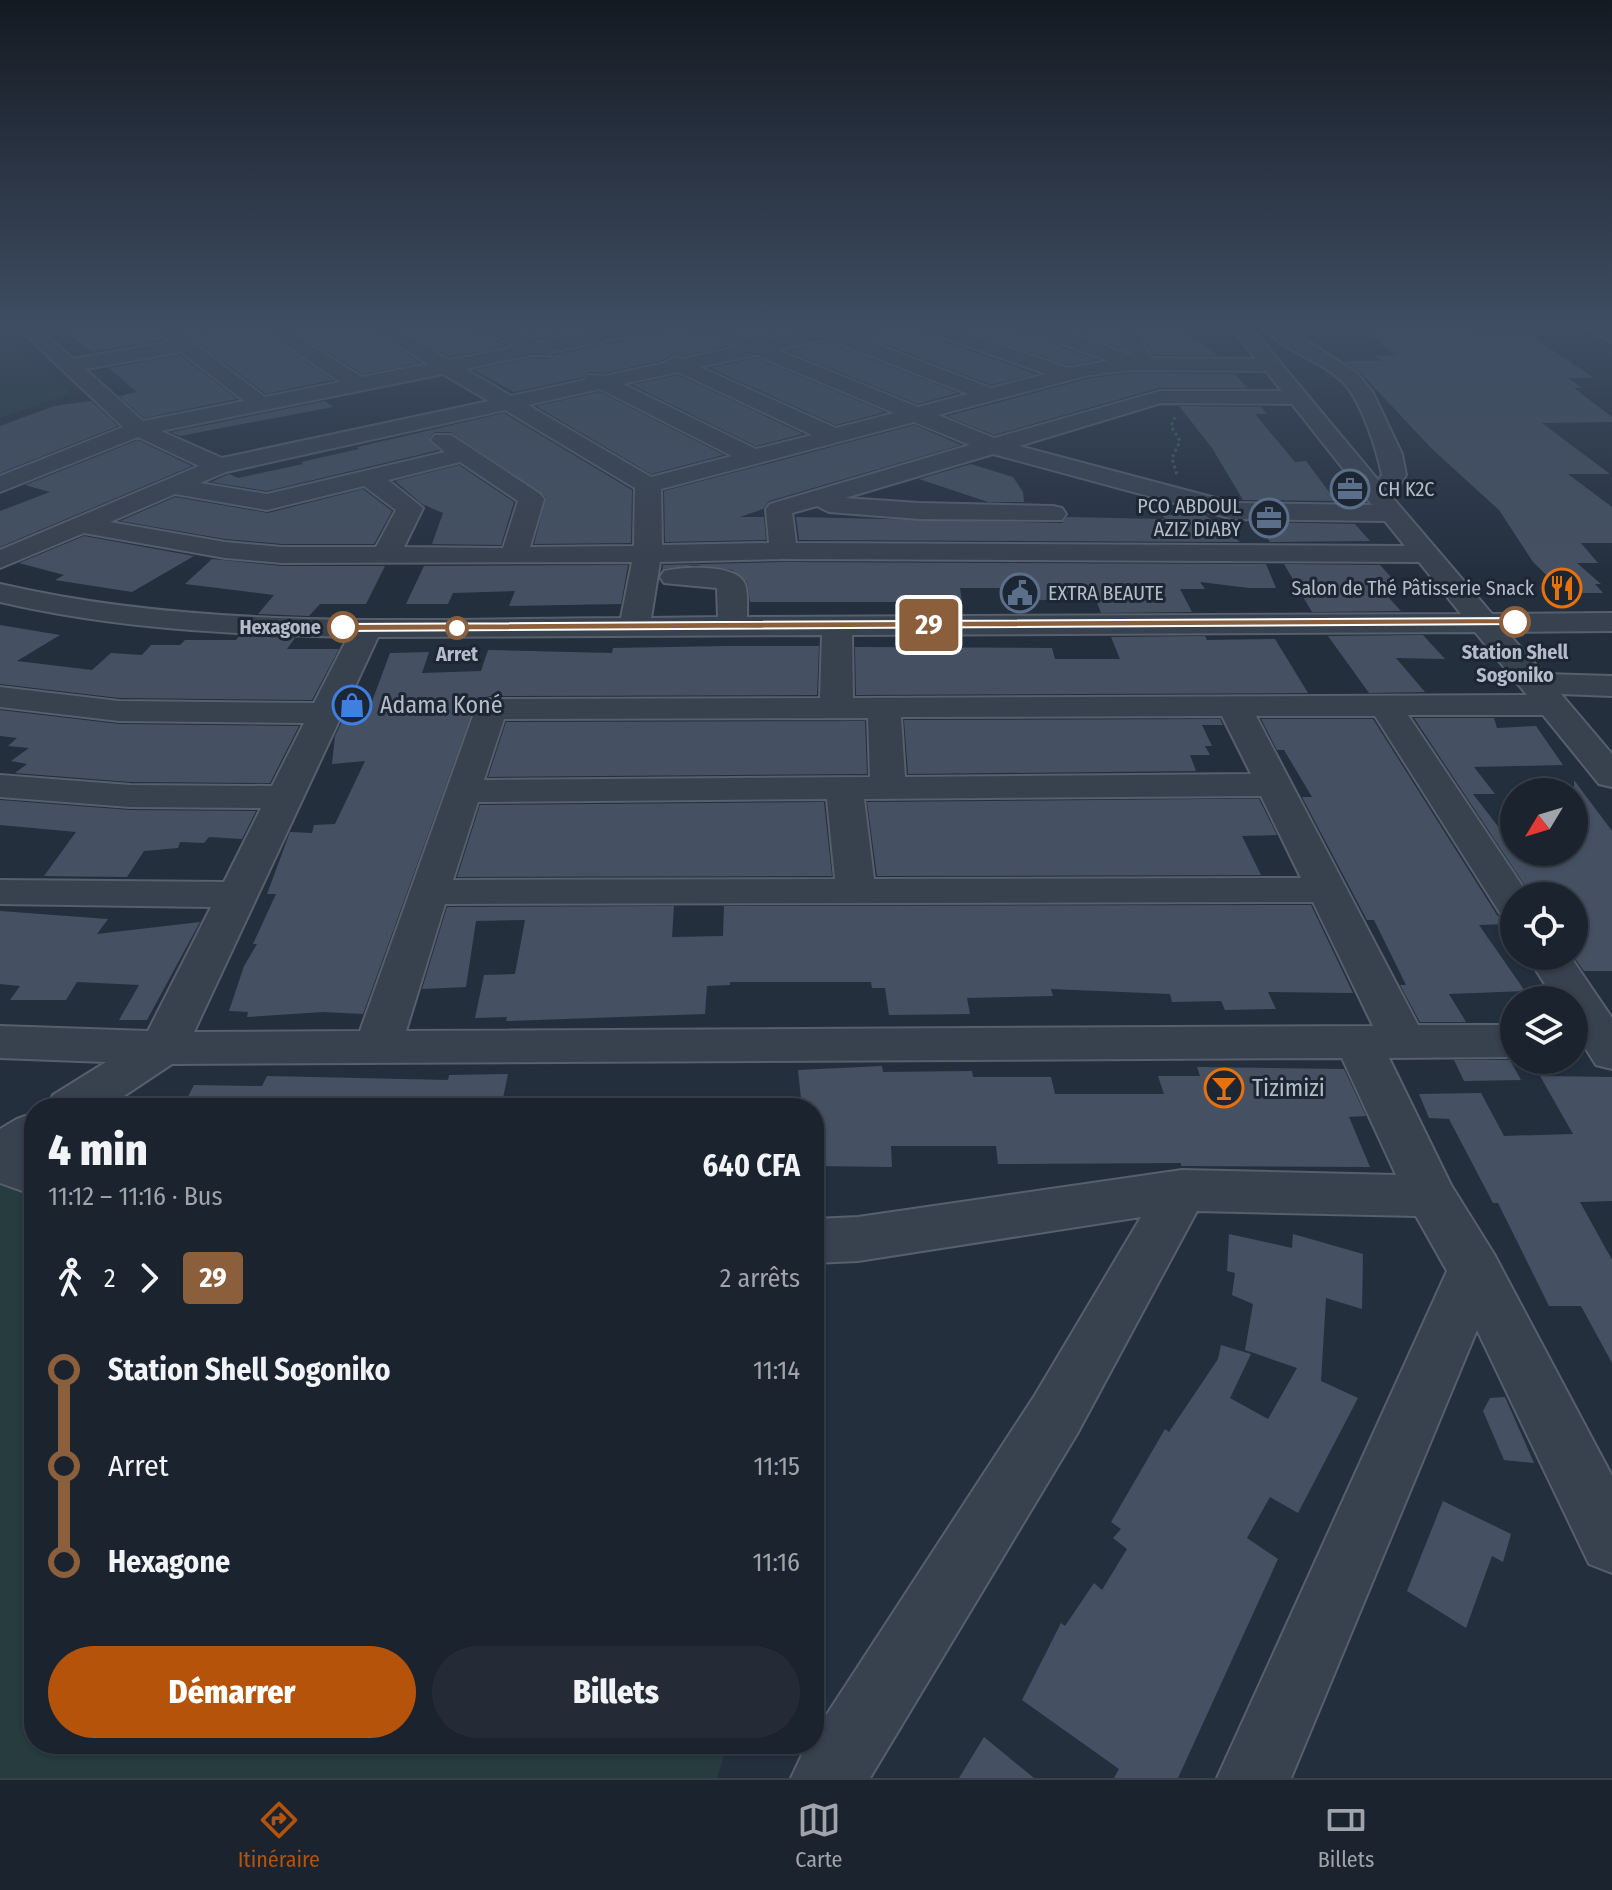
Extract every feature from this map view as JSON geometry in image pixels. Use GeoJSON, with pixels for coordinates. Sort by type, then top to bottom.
{"type":"FeatureCollection","features":[{"type":"Feature","properties":{"kind":"street"},"geometry":{"type":"LineString","coordinates":[[114,407],[138,429],[219,466]]}},
{"type":"Feature","properties":{"kind":"street"},"geometry":{"type":"LineString","coordinates":[[0,485],[138,429],[246,407]]}},
{"type":"Feature","properties":{"kind":"street"},"geometry":{"type":"LineString","coordinates":[[0,560],[219,466],[497,407]]}},
{"type":"Feature","properties":{"kind":"street"},"geometry":{"type":"LineString","coordinates":[[515,407],[648,485],[943,407]]}},
{"type":"Feature","properties":{"kind":"street"},"geometry":{"type":"LineString","coordinates":[[652,407],[753,457]]}},
{"type":"Feature","properties":{"kind":"street"},"geometry":{"type":"LineString","coordinates":[[770,407],[834,436]]}},
{"type":"Feature","properties":{"kind":"street"},"geometry":{"type":"LineString","coordinates":[[898,407],[992,446],[1233,511],[1386,505]]}},
{"type":"Feature","properties":{"kind":"street"},"geometry":{"type":"LineString","coordinates":[[783,551],[779,509],[1126,407]]}},
{"type":"Feature","properties":{"kind":"street"},"geometry":{"type":"LineString","coordinates":[[1307,407],[1612,776]]}},
{"type":"Feature","properties":{"kind":"street"},"geometry":{"type":"LineString","coordinates":[[1368,407],[1390,454],[1394,475],[1386,505]]}},
{"type":"Feature","properties":{"kind":"street"},"geometry":{"type":"LineString","coordinates":[[420,424],[531,499],[514,556]]}},
{"type":"Feature","properties":{"kind":"street"},"geometry":{"type":"LineString","coordinates":[[173,486],[267,502],[465,454]]}},
{"type":"Feature","properties":{"kind":"street"},"geometry":{"type":"LineString","coordinates":[[1031,457],[1068,554]]}},
{"type":"Feature","properties":{"kind":"street"},"geometry":{"type":"LineString","coordinates":[[369,478],[410,508],[386,555]]}},
{"type":"Feature","properties":{"kind":"street"},"geometry":{"type":"LineString","coordinates":[[634,627],[645,566],[648,485]]}},
{"type":"Feature","properties":{"kind":"street"},"geometry":{"type":"LineString","coordinates":[[802,502],[919,511],[1053,514]]}},
{"type":"Feature","properties":{"kind":"street"},"geometry":{"type":"LineString","coordinates":[[81,525],[225,550],[282,555],[514,556],[645,566],[719,577],[731,585],[733,626]]}},
{"type":"Feature","properties":{"kind":"street"},"geometry":{"type":"LineString","coordinates":[[645,566],[783,551],[1427,554]]}},
{"type":"Feature","properties":{"kind":"street"},"geometry":{"type":"LineString","coordinates":[[0,593],[34,602],[169,621],[367,628],[1612,622]]}},
{"type":"Feature","properties":{"kind":"street"},"geometry":{"type":"LineString","coordinates":[[836,708],[837,626]]}},
{"type":"Feature","properties":{"kind":"street"},"geometry":{"type":"LineString","coordinates":[[86,1098],[163,1048],[367,628]]}},
{"type":"Feature","properties":{"kind":"street"},"geometry":{"type":"LineString","coordinates":[[378,1046],[490,709],[1384,704],[1555,706],[1612,686]]}},
{"type":"Feature","properties":{"kind":"street"},"geometry":{"type":"LineString","coordinates":[[0,697],[119,711],[326,713]]}},
{"type":"Feature","properties":{"kind":"street"},"geometry":{"type":"LineString","coordinates":[[1384,704],[1500,882]]}},
{"type":"Feature","properties":{"kind":"street"},"geometry":{"type":"LineString","coordinates":[[1234,706],[1327,890],[1431,1196],[1475,1270],[1612,1541]]}},
{"type":"Feature","properties":{"kind":"street"},"geometry":{"type":"LineString","coordinates":[[1555,706],[1612,729]]}},
{"type":"Feature","properties":{"kind":"street"},"geometry":{"type":"LineString","coordinates":[[884,708],[888,788]]}},
{"type":"Feature","properties":{"kind":"street"},"geometry":{"type":"LineString","coordinates":[[463,791],[1273,785]]}},
{"type":"Feature","properties":{"kind":"street"},"geometry":{"type":"LineString","coordinates":[[0,786],[130,796],[285,797]]}},
{"type":"Feature","properties":{"kind":"street"},"geometry":{"type":"LineString","coordinates":[[844,788],[856,891]]}},
{"type":"Feature","properties":{"kind":"street"},"geometry":{"type":"LineString","coordinates":[[430,892],[1327,890]]}},
{"type":"Feature","properties":{"kind":"street"},"geometry":{"type":"LineString","coordinates":[[0,892],[237,895]]}},
{"type":"Feature","properties":{"kind":"street"},"geometry":{"type":"LineString","coordinates":[[1556,970],[1600,1044]]}},
{"type":"Feature","properties":{"kind":"street"},"geometry":{"type":"LineString","coordinates":[[0,1042],[163,1048],[1500,1041]]}},
{"type":"Feature","properties":{"kind":"street"},"geometry":{"type":"LineString","coordinates":[[0,1154],[24,1138]]}},
{"type":"Feature","properties":{"kind":"street"},"geometry":{"type":"LineString","coordinates":[[0,1162],[24,1171]]}},
{"type":"Feature","properties":{"kind":"street"},"geometry":{"type":"LineString","coordinates":[[824,1241],[858,1239],[1182,1190],[1431,1196]]}},
{"type":"Feature","properties":{"kind":"street"},"geometry":{"type":"LineString","coordinates":[[828,1778],[1042,1441],[1122,1306],[1182,1190]]}},
{"type":"Feature","properties":{"kind":"street"},"geometry":{"type":"LineString","coordinates":[[1254,1778],[1475,1270]]}},
{"type":"Feature","properties":{"kind":"path"},"geometry":{"type":"LineString","coordinates":[[1169,407],[1176,420],[1171,426],[1180,441],[1172,458],[1177,496]]}},
{"type":"Feature","properties":{"kind":"green space"},"geometry":{"type":"Polygon","coordinates":[[[0,407],[31,407],[0,418],[0,407]]]}},
{"type":"Feature","properties":{"kind":"green space"},"geometry":{"type":"Polygon","coordinates":[[[0,1185],[24,1191],[24,1754],[725,1754],[717,1778],[0,1778],[0,1185]]]}},
{"type":"Feature","properties":{"kind":"building"},"geometry":{"type":"Polygon","coordinates":[[[51,407],[97,407],[118,426],[0,473],[0,426],[51,407]]]}},
{"type":"Feature","properties":{"kind":"building"},"geometry":{"type":"Polygon","coordinates":[[[131,407],[198,407],[144,418],[131,407]]]}},
{"type":"Feature","properties":{"kind":"building"},"geometry":{"type":"Polygon","coordinates":[[[295,407],[333,407],[180,436],[171,432],[295,407]]]}},
{"type":"Feature","properties":{"kind":"building"},"geometry":{"type":"Polygon","coordinates":[[[538,407],[629,407],[724,455],[651,474],[538,407]]]}},
{"type":"Feature","properties":{"kind":"building"},"geometry":{"type":"Polygon","coordinates":[[[677,407],[746,407],[803,434],[756,446],[677,407]]]}},
{"type":"Feature","properties":{"kind":"building"},"geometry":{"type":"Polygon","coordinates":[[[796,407],[873,407],[885,412],[836,425],[796,407]]]}},
{"type":"Feature","properties":{"kind":"building"},"geometry":{"type":"Polygon","coordinates":[[[981,407],[1092,407],[994,435],[947,416],[981,407]]]}},
{"type":"Feature","properties":{"kind":"building"},"geometry":{"type":"Polygon","coordinates":[[[1180,407],[1261,407],[1267,414],[1255,414],[1295,462],[1306,461],[1336,501],[1243,500],[1212,448],[1180,407]]]}},
{"type":"Feature","properties":{"kind":"building"},"geometry":{"type":"Polygon","coordinates":[[[1393,407],[1599,407],[1612,417],[1612,422],[1542,423],[1610,474],[1568,474],[1612,507],[1612,543],[1581,543],[1598,563],[1577,563],[1601,584],[1595,584],[1603,593],[1565,593],[1533,562],[1499,510],[1431,448],[1393,407]]]}},
{"type":"Feature","properties":{"kind":"building"},"geometry":{"type":"Polygon","coordinates":[[[504,413],[632,490],[631,543],[534,544],[546,497],[451,432],[435,432],[429,438],[439,450],[267,491],[211,482],[229,474],[238,478],[303,464],[301,462],[359,449],[357,447],[504,413]]]}},
{"type":"Feature","properties":{"kind":"building"},"geometry":{"type":"Polygon","coordinates":[[[914,425],[961,445],[769,501],[763,509],[740,517],[764,517],[766,540],[665,542],[664,491],[914,425]]]}},
{"type":"Feature","properties":{"kind":"building"},"geometry":{"type":"Polygon","coordinates":[[[138,440],[192,466],[0,547],[0,511],[50,492],[25,485],[138,440]]]}},
{"type":"Feature","properties":{"kind":"building"},"geometry":{"type":"Polygon","coordinates":[[[971,464],[1013,477],[1023,492],[1024,502],[988,502],[919,479],[971,464]]]}},
{"type":"Feature","properties":{"kind":"building"},"geometry":{"type":"Polygon","coordinates":[[[459,465],[514,502],[501,545],[432,544],[443,513],[422,504],[395,481],[459,465]]]}},
{"type":"Feature","properties":{"kind":"building"},"geometry":{"type":"Polygon","coordinates":[[[363,489],[392,511],[374,544],[282,544],[225,539],[120,521],[175,497],[268,513],[363,489]]]}},
{"type":"Feature","properties":{"kind":"building"},"geometry":{"type":"Polygon","coordinates":[[[1162,515],[1205,515],[1240,542],[799,540],[796,517],[1062,523],[1067,517],[1165,519],[1162,515]]]}},
{"type":"Feature","properties":{"kind":"building"},"geometry":{"type":"Polygon","coordinates":[[[1257,522],[1355,524],[1370,541],[1270,542],[1257,522]]]}},
{"type":"Feature","properties":{"kind":"building"},"geometry":{"type":"Polygon","coordinates":[[[84,536],[194,556],[132,592],[55,580],[64,575],[19,563],[84,536]]]}},
{"type":"Feature","properties":{"kind":"building"},"geometry":{"type":"Polygon","coordinates":[[[212,559],[282,566],[385,566],[366,604],[320,604],[309,616],[258,614],[274,595],[185,584],[212,559]]]}},
{"type":"Feature","properties":{"kind":"building"},"geometry":{"type":"Polygon","coordinates":[[[783,562],[1266,564],[1276,588],[1200,582],[1205,589],[1180,589],[1192,612],[1101,613],[1096,600],[1028,600],[1025,588],[960,588],[962,602],[750,602],[747,582],[732,570],[695,565],[662,569],[663,565],[783,562]]]}},
{"type":"Feature","properties":{"kind":"building"},"geometry":{"type":"Polygon","coordinates":[[[1284,564],[1380,565],[1400,587],[1379,587],[1401,611],[1312,612],[1284,564]]]}},
{"type":"Feature","properties":{"kind":"building"},"geometry":{"type":"Polygon","coordinates":[[[628,565],[621,604],[509,606],[515,591],[453,593],[448,604],[406,604],[424,566],[628,565]]]}},
{"type":"Feature","properties":{"kind":"building"},"geometry":{"type":"Polygon","coordinates":[[[0,625],[60,635],[17,661],[92,670],[111,653],[142,655],[151,645],[180,645],[185,640],[236,640],[239,636],[295,638],[287,649],[339,649],[312,700],[119,698],[0,684],[0,625]]]}},
{"type":"Feature","properties":{"kind":"building"},"geometry":{"type":"Polygon","coordinates":[[[1423,635],[1445,659],[1396,658],[1425,692],[1369,693],[1328,636],[1423,635]]]}},
{"type":"Feature","properties":{"kind":"building"},"geometry":{"type":"Polygon","coordinates":[[[1205,636],[1207,640],[1275,639],[1308,693],[856,695],[855,647],[1052,648],[1055,659],[1120,659],[1111,637],[1205,636]]]}},
{"type":"Feature","properties":{"kind":"building"},"geometry":{"type":"Polygon","coordinates":[[[819,646],[817,695],[490,696],[477,699],[363,1014],[323,1012],[247,1017],[248,1012],[229,1011],[244,966],[257,944],[253,944],[276,894],[267,894],[290,832],[312,833],[314,825],[335,824],[365,761],[332,764],[335,736],[348,709],[370,707],[390,653],[429,652],[422,673],[481,671],[488,650],[612,653],[613,648],[819,646]]]}},
{"type":"Feature","properties":{"kind":"building"},"geometry":{"type":"Polygon","coordinates":[[[0,710],[119,724],[299,726],[270,783],[130,782],[15,773],[27,764],[11,761],[29,748],[8,746],[17,738],[0,736],[0,710]]]}},
{"type":"Feature","properties":{"kind":"building"},"geometry":{"type":"Polygon","coordinates":[[[1414,718],[1494,718],[1497,728],[1536,726],[1563,765],[1474,767],[1495,794],[1473,794],[1500,829],[1500,848],[1414,718]]]}},
{"type":"Feature","properties":{"kind":"building"},"geometry":{"type":"Polygon","coordinates":[[[1220,719],[1223,725],[1202,725],[1212,746],[1205,746],[1210,755],[1190,755],[1196,771],[908,774],[904,720],[1220,719]]]}},
{"type":"Feature","properties":{"kind":"building"},"geometry":{"type":"Polygon","coordinates":[[[1261,719],[1373,719],[1500,917],[1500,924],[1479,925],[1500,955],[1500,970],[1510,970],[1522,986],[1500,986],[1500,992],[1449,994],[1466,1022],[1420,1022],[1400,985],[1406,985],[1374,920],[1367,920],[1302,797],[1312,797],[1284,750],[1277,750],[1261,719]]]}},
{"type":"Feature","properties":{"kind":"building"},"geometry":{"type":"Polygon","coordinates":[[[865,721],[867,774],[488,777],[506,722],[865,721]]]}},
{"type":"Feature","properties":{"kind":"building"},"geometry":{"type":"Polygon","coordinates":[[[1259,799],[1277,835],[1242,836],[1261,875],[877,876],[867,802],[1259,799]]]}},
{"type":"Feature","properties":{"kind":"building"},"geometry":{"type":"Polygon","coordinates":[[[1588,799],[1612,831],[1612,971],[1583,970],[1588,970],[1588,882],[1523,882],[1512,866],[1588,866],[1588,799]]]}},
{"type":"Feature","properties":{"kind":"building"},"geometry":{"type":"Polygon","coordinates":[[[0,800],[130,810],[256,811],[242,839],[209,837],[204,843],[180,842],[178,848],[144,851],[127,877],[44,876],[76,832],[0,825],[0,800]]]}},
{"type":"Feature","properties":{"kind":"building"},"geometry":{"type":"Polygon","coordinates":[[[824,802],[832,876],[457,877],[480,805],[824,802]]]}},
{"type":"Feature","properties":{"kind":"building"},"geometry":{"type":"Polygon","coordinates":[[[1311,905],[1353,993],[1268,992],[1276,1009],[1225,1010],[1221,1001],[1172,1002],[1170,994],[1051,989],[1053,996],[967,998],[970,1014],[889,1015],[885,988],[872,988],[871,982],[730,982],[730,985],[707,986],[705,1014],[506,1021],[507,1017],[475,1018],[484,975],[515,974],[525,920],[476,921],[466,987],[422,989],[447,907],[674,906],[672,937],[723,936],[724,906],[1311,905]]]}},
{"type":"Feature","properties":{"kind":"building"},"geometry":{"type":"Polygon","coordinates":[[[0,911],[108,919],[97,934],[200,922],[147,1020],[119,1020],[139,985],[77,982],[66,1000],[10,1000],[20,986],[0,984],[0,911]]]}},
{"type":"Feature","properties":{"kind":"building"},"geometry":{"type":"Polygon","coordinates":[[[1454,1060],[1500,1060],[1500,1074],[1518,1074],[1521,1080],[1464,1081],[1454,1060]]]}},
{"type":"Feature","properties":{"kind":"building"},"geometry":{"type":"Polygon","coordinates":[[[882,1066],[883,1072],[972,1071],[973,1077],[1051,1077],[1055,1094],[1164,1094],[1158,1076],[1200,1076],[1197,1067],[1344,1069],[1366,1116],[1349,1117],[1370,1167],[1181,1166],[1181,1163],[998,1164],[996,1146],[891,1146],[892,1167],[824,1166],[824,1098],[801,1098],[798,1070],[882,1066]]]}},
{"type":"Feature","properties":{"kind":"building"},"geometry":{"type":"Polygon","coordinates":[[[508,1074],[503,1098],[187,1098],[194,1085],[262,1086],[267,1076],[448,1080],[449,1075],[508,1074]]]}},
{"type":"Feature","properties":{"kind":"building"},"geometry":{"type":"Polygon","coordinates":[[[1540,1076],[1612,1077],[1612,1201],[1580,1202],[1612,1260],[1612,1363],[1581,1306],[1549,1306],[1498,1203],[1493,1203],[1449,1119],[1429,1118],[1419,1094],[1481,1093],[1504,1136],[1573,1134],[1540,1076]]]}},
{"type":"Feature","properties":{"kind":"building"},"geometry":{"type":"Polygon","coordinates":[[[1229,1234],[1292,1248],[1293,1234],[1363,1254],[1362,1309],[1326,1298],[1321,1381],[1358,1398],[1298,1513],[1270,1497],[1247,1538],[1278,1559],[1178,1778],[1114,1778],[1119,1769],[1022,1700],[1061,1623],[1065,1626],[1094,1583],[1102,1590],[1127,1549],[1113,1538],[1121,1529],[1111,1522],[1165,1429],[1169,1432],[1218,1359],[1221,1345],[1251,1354],[1230,1398],[1268,1419],[1297,1368],[1245,1350],[1253,1304],[1232,1295],[1235,1273],[1227,1271],[1229,1234]]]}},
{"type":"Feature","properties":{"kind":"building"},"geometry":{"type":"Polygon","coordinates":[[[1505,1397],[1534,1463],[1504,1460],[1483,1411],[1490,1398],[1505,1397]]]}},
{"type":"Feature","properties":{"kind":"building"},"geometry":{"type":"Polygon","coordinates":[[[1443,1501],[1511,1534],[1503,1562],[1492,1556],[1466,1628],[1407,1591],[1443,1501]]]}},
{"type":"Feature","properties":{"kind":"building"},"geometry":{"type":"Polygon","coordinates":[[[984,1737],[1034,1778],[959,1778],[984,1737]]]}},
{"type":"Feature","properties":{"kind":"bus line","name":"29"},"geometry":{"type":"LineString","coordinates":[[343,627],[1515,622]]}},
{"type":"Feature","properties":{"kind":"place","name":"CH K2C"},"geometry":{"type":"Point","coordinates":[1350,489]}},
{"type":"Feature","properties":{"kind":"place","name":"PCO ABDOUL AZIZ DIABY"},"geometry":{"type":"Point","coordinates":[1269,518]}},
{"type":"Feature","properties":{"kind":"place","name":"Salon de Thé Pâtisserie Snack"},"geometry":{"type":"Point","coordinates":[1562,588]}},
{"type":"Feature","properties":{"kind":"place","name":"EXTRA BEAUTE"},"geometry":{"type":"Point","coordinates":[1020,593]}},
{"type":"Feature","properties":{"kind":"place","name":"Station Shell Sogoniko"},"geometry":{"type":"Point","coordinates":[1515,622]}},
{"type":"Feature","properties":{"kind":"place","name":"Hexagone"},"geometry":{"type":"Point","coordinates":[343,627]}},
{"type":"Feature","properties":{"kind":"place","name":"Arret"},"geometry":{"type":"Point","coordinates":[457,628]}},
{"type":"Feature","properties":{"kind":"place","name":"Adama Koné"},"geometry":{"type":"Point","coordinates":[352,705]}},
{"type":"Feature","properties":{"kind":"place","name":"Tizimizi"},"geometry":{"type":"Point","coordinates":[1224,1088]}}]}
